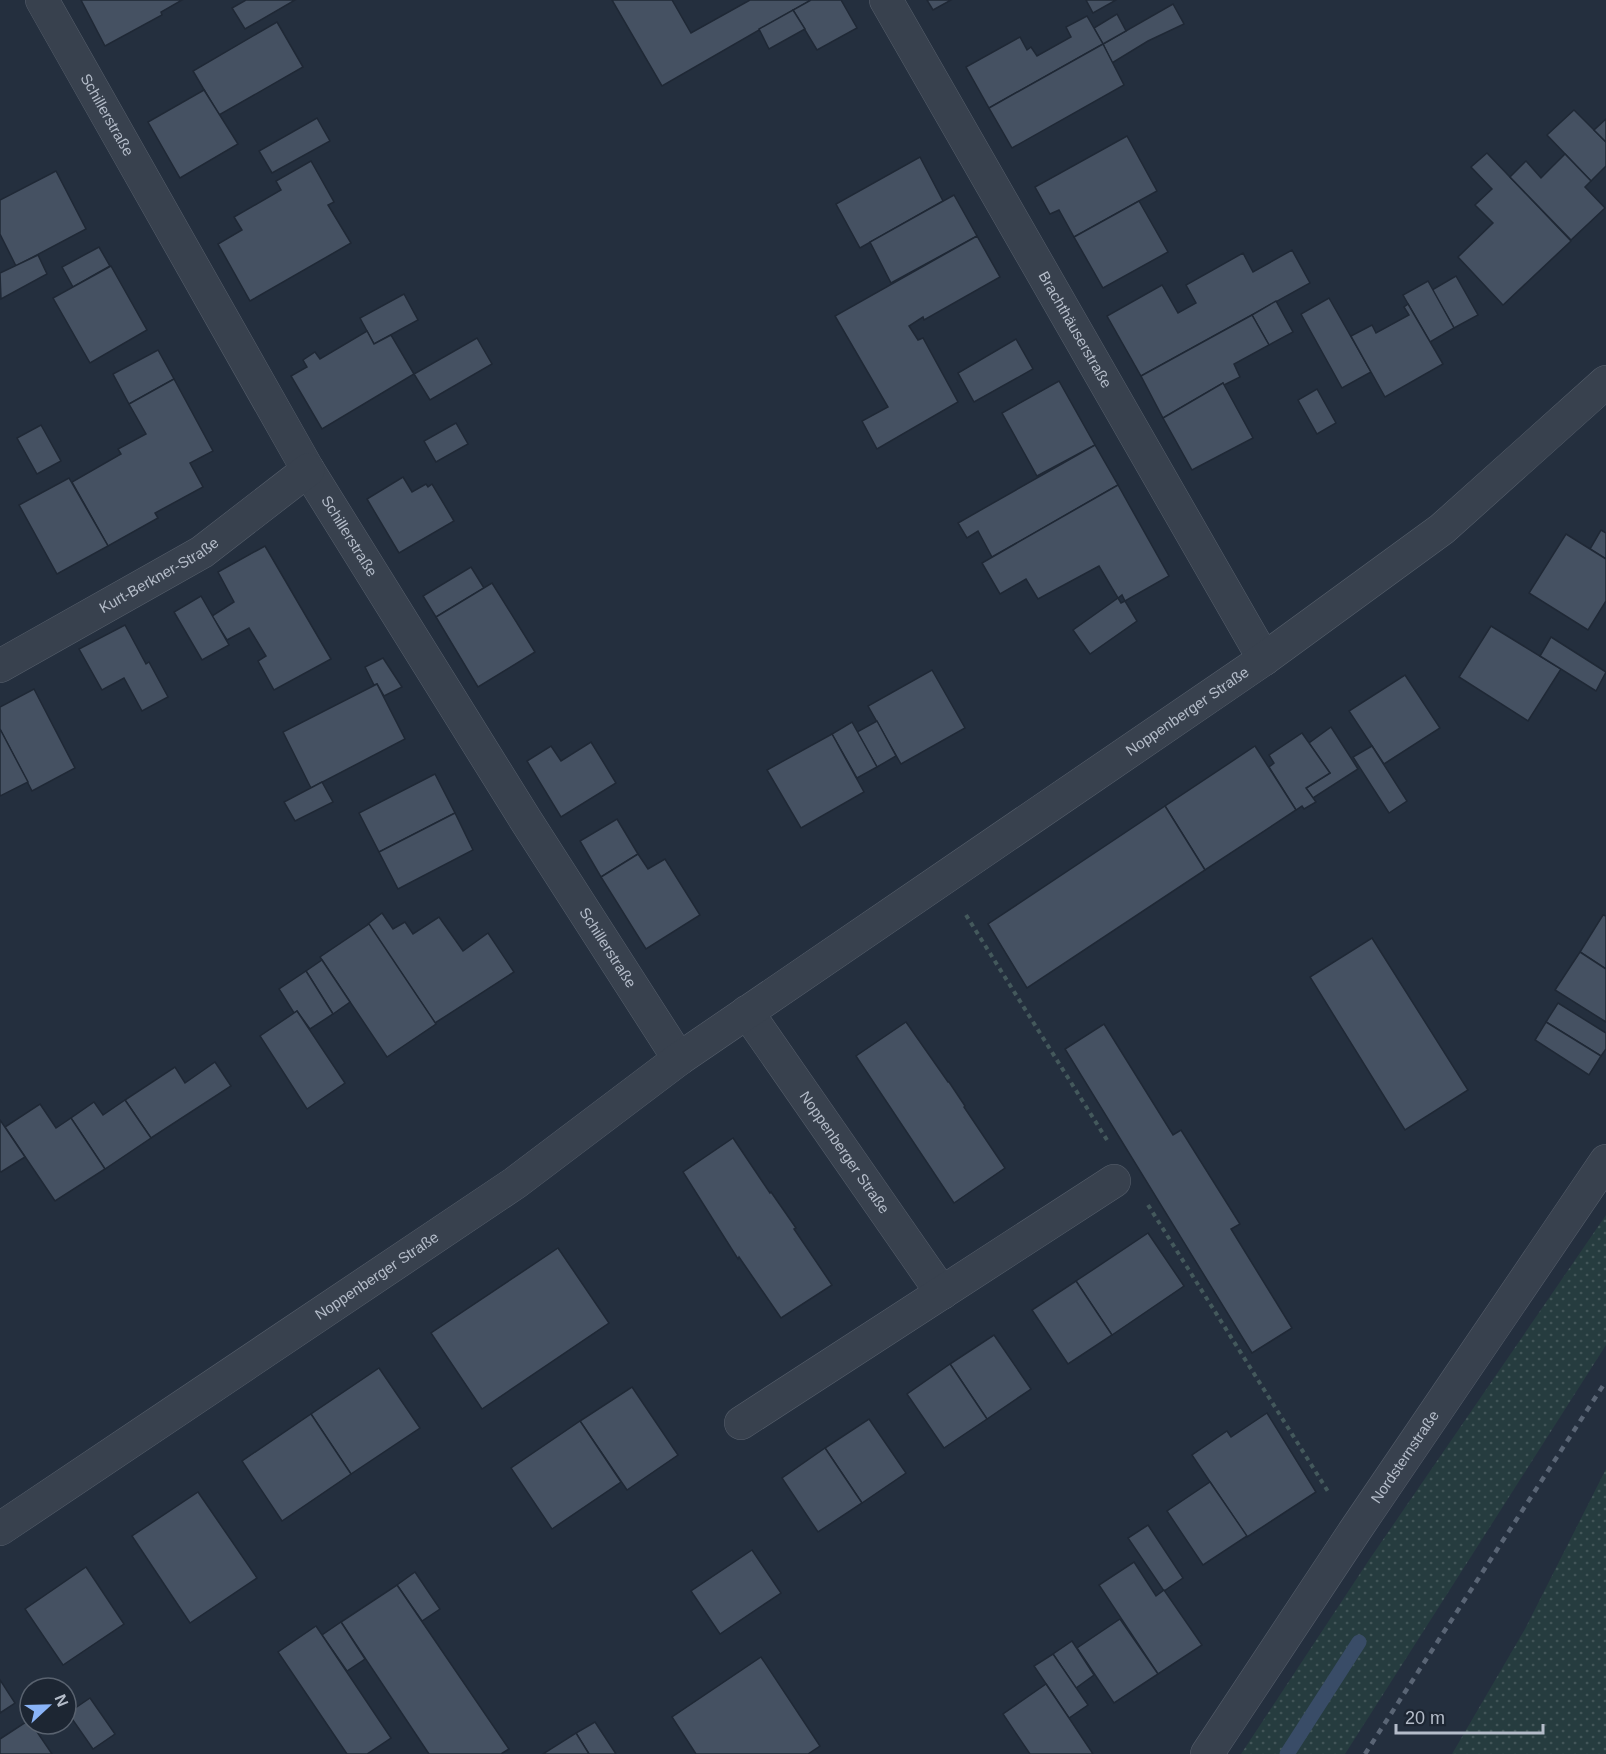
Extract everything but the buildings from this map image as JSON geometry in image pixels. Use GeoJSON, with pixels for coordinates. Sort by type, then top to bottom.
{"type":"FeatureCollection","features":[{"type":"Feature","properties":{"kind":"street","name":"Schillerstraße"},"geometry":{"type":"LineString","coordinates":[[42,0],[308,470],[519,809],[679,1059]]}},
{"type":"Feature","properties":{"kind":"street","name":"Brachthäuserstraße"},"geometry":{"type":"LineString","coordinates":[[886,0],[1264,659]]}},
{"type":"Feature","properties":{"kind":"street","name":"Noppenberger Straße"},"geometry":{"type":"LineString","coordinates":[[0,1529],[515,1183],[679,1059],[1264,659],[1442,529],[1606,382]]}},
{"type":"Feature","properties":{"kind":"street","name":"Kurt-Berkner-Straße"},"geometry":{"type":"LineString","coordinates":[[0,666],[202,552],[308,470]]}},
{"type":"Feature","properties":{"kind":"street","name":"Noppenberger Straße"},"geometry":{"type":"LineString","coordinates":[[747,1012],[942,1293]]}},
{"type":"Feature","properties":{"kind":"street","name":"Nordsternstraße"},"geometry":{"type":"LineString","coordinates":[[1207,1754],[1354,1532],[1606,1161]]}},
{"type":"Feature","properties":{"kind":"street"},"geometry":{"type":"LineString","coordinates":[[741,1423],[1114,1180]]}},
{"type":"Feature","properties":{"kind":"green space"},"geometry":{"type":"Polygon","coordinates":[[[1606,1215],[1606,1345],[1345,1754],[1241,1754],[1369,1560],[1606,1215]]]}},
{"type":"Feature","properties":{"kind":"green space"},"geometry":{"type":"Polygon","coordinates":[[[1606,1469],[1606,1754],[1452,1754],[1525,1629],[1606,1469]]]}},
{"type":"Feature","properties":{"kind":"waterway"},"geometry":{"type":"LineString","coordinates":[[1287,1754],[1359,1642]]}},
{"type":"Feature","properties":{"kind":"railway"},"geometry":{"type":"LineString","coordinates":[[1365,1754],[1606,1381]]}}]}
